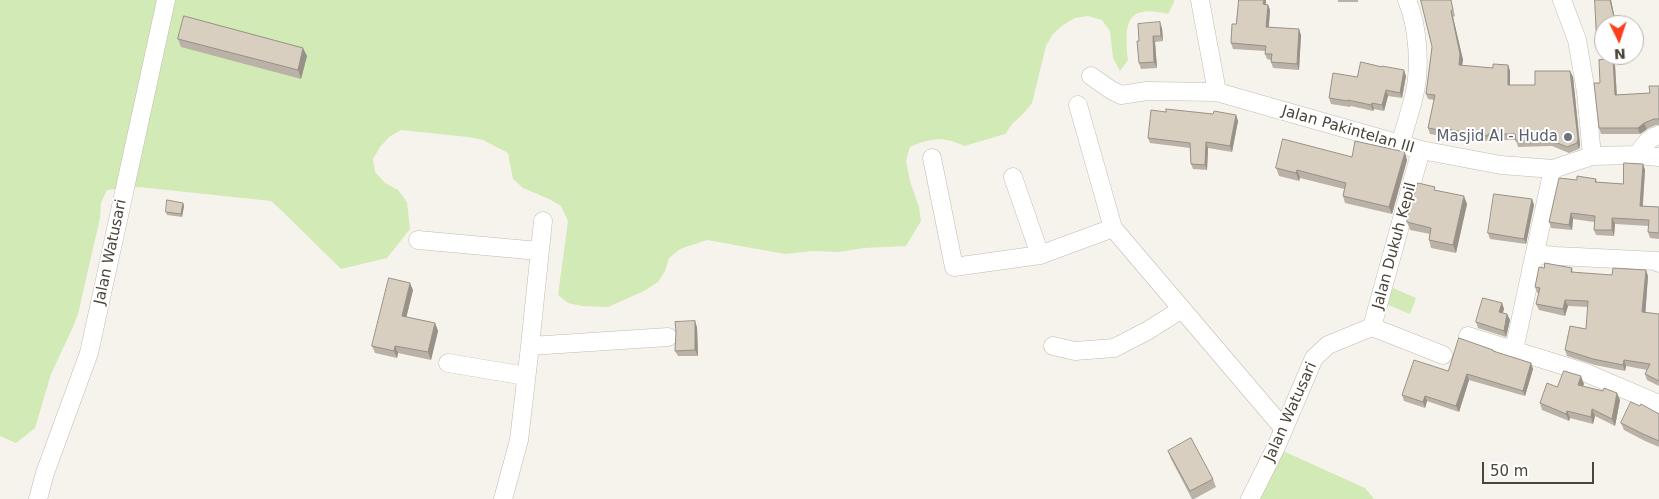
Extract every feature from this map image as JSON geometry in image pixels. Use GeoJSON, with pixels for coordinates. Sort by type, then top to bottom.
{"type":"FeatureCollection","features":[{"type":"Feature","properties":{"kind":"street","name":"Jalan Watusari"},"geometry":{"type":"LineString","coordinates":[[38,499],[45,473],[89,353],[166,0]]}},
{"type":"Feature","properties":{"kind":"street"},"geometry":{"type":"LineString","coordinates":[[1200,0],[1217,92]]}},
{"type":"Feature","properties":{"kind":"street"},"geometry":{"type":"LineString","coordinates":[[1400,145],[1415,94],[1418,50],[1412,14],[1407,0]]}},
{"type":"Feature","properties":{"kind":"street"},"geometry":{"type":"LineString","coordinates":[[1562,0],[1576,40],[1586,92],[1592,156]]}},
{"type":"Feature","properties":{"kind":"street","name":"Jalan Pakintelan III"},"geometry":{"type":"LineString","coordinates":[[1091,76],[1121,95],[1147,91],[1217,92],[1400,145],[1501,165],[1553,168],[1592,156],[1637,155],[1659,157]]}},
{"type":"Feature","properties":{"kind":"street"},"geometry":{"type":"LineString","coordinates":[[1078,105],[1113,228],[1284,429]]}},
{"type":"Feature","properties":{"kind":"street"},"geometry":{"type":"LineString","coordinates":[[1637,155],[1649,140],[1659,135]]}},
{"type":"Feature","properties":{"kind":"street","name":"Jalan Dukuh Kepil"},"geometry":{"type":"LineString","coordinates":[[1421,150],[1372,327],[1443,355]]}},
{"type":"Feature","properties":{"kind":"street"},"geometry":{"type":"LineString","coordinates":[[932,158],[954,267],[1040,255],[1113,228]]}},
{"type":"Feature","properties":{"kind":"street"},"geometry":{"type":"LineString","coordinates":[[1514,350],[1553,168]]}},
{"type":"Feature","properties":{"kind":"street"},"geometry":{"type":"LineString","coordinates":[[1013,177],[1040,255]]}},
{"type":"Feature","properties":{"kind":"street"},"geometry":{"type":"LineString","coordinates":[[503,499],[519,440],[543,221]]}},
{"type":"Feature","properties":{"kind":"street"},"geometry":{"type":"LineString","coordinates":[[418,240],[540,251]]}},
{"type":"Feature","properties":{"kind":"street"},"geometry":{"type":"LineString","coordinates":[[1535,254],[1657,261],[1659,263]]}},
{"type":"Feature","properties":{"kind":"street"},"geometry":{"type":"LineString","coordinates":[[1053,346],[1075,351],[1114,348],[1147,331],[1182,309]]}},
{"type":"Feature","properties":{"kind":"street","name":"Jalan Watusari"},"geometry":{"type":"LineString","coordinates":[[1250,499],[1284,429],[1314,358],[1328,346],[1372,327]]}},
{"type":"Feature","properties":{"kind":"street"},"geometry":{"type":"LineString","coordinates":[[1468,336],[1584,372],[1659,404]]}},
{"type":"Feature","properties":{"kind":"street"},"geometry":{"type":"LineString","coordinates":[[530,346],[668,337]]}},
{"type":"Feature","properties":{"kind":"street"},"geometry":{"type":"LineString","coordinates":[[448,363],[526,376]]}},
{"type":"Feature","properties":{"kind":"green space"},"geometry":{"type":"Polygon","coordinates":[[[0,0],[1174,0],[1174,2],[1168,14],[1154,11],[1143,12],[1135,14],[1130,20],[1127,36],[1128,60],[1120,71],[1113,58],[1110,31],[1102,20],[1088,16],[1075,18],[1053,34],[1046,46],[1032,103],[1005,134],[964,146],[937,139],[910,147],[906,161],[921,221],[906,246],[864,248],[838,252],[812,251],[785,254],[707,240],[680,249],[669,258],[665,271],[658,282],[644,291],[608,307],[582,306],[568,303],[558,295],[568,221],[561,206],[523,188],[513,179],[508,153],[483,140],[401,130],[389,137],[373,159],[375,172],[385,183],[398,190],[407,202],[410,229],[387,258],[341,269],[271,201],[139,187],[107,190],[101,203],[100,218],[78,314],[51,374],[35,428],[16,443],[0,436],[0,0]]]}},
{"type":"Feature","properties":{"kind":"green space"},"geometry":{"type":"Polygon","coordinates":[[[1393,288],[1416,298],[1410,314],[1386,304],[1393,288]]]}},
{"type":"Feature","properties":{"kind":"green space"},"geometry":{"type":"Polygon","coordinates":[[[1283,451],[1365,488],[1374,499],[1259,499],[1283,451]]]}},
{"type":"Feature","properties":{"kind":"building"},"geometry":{"type":"Polygon","coordinates":[[[1239,0],[1264,0],[1263,4],[1268,5],[1266,27],[1299,29],[1297,64],[1271,62],[1272,54],[1265,54],[1266,46],[1231,43],[1232,24],[1236,24],[1239,0]]]}},
{"type":"Feature","properties":{"kind":"building"},"geometry":{"type":"Polygon","coordinates":[[[1421,0],[1451,0],[1453,10],[1451,11],[1460,54],[1459,65],[1493,68],[1493,64],[1508,65],[1508,85],[1535,85],[1535,71],[1570,71],[1577,143],[1567,147],[1550,140],[1516,141],[1515,134],[1488,134],[1488,136],[1428,128],[1435,95],[1426,94],[1432,47],[1421,0]]]}},
{"type":"Feature","properties":{"kind":"building"},"geometry":{"type":"Polygon","coordinates":[[[1595,0],[1610,0],[1614,15],[1596,15],[1595,0]]]}},
{"type":"Feature","properties":{"kind":"building"},"geometry":{"type":"Polygon","coordinates":[[[184,16],[303,48],[298,70],[178,39],[184,16]]]}},
{"type":"Feature","properties":{"kind":"building"},"geometry":{"type":"Polygon","coordinates":[[[1160,22],[1161,36],[1153,36],[1154,62],[1139,63],[1138,24],[1160,22]]]}},
{"type":"Feature","properties":{"kind":"building"},"geometry":{"type":"Polygon","coordinates":[[[1361,62],[1404,70],[1400,93],[1386,90],[1382,105],[1329,98],[1333,73],[1357,77],[1361,62]]]}},
{"type":"Feature","properties":{"kind":"building"},"geometry":{"type":"Polygon","coordinates":[[[1599,65],[1613,65],[1615,95],[1650,93],[1649,86],[1659,86],[1659,119],[1644,123],[1638,128],[1599,128],[1594,83],[1600,83],[1599,65]]]}},
{"type":"Feature","properties":{"kind":"building"},"geometry":{"type":"Polygon","coordinates":[[[1166,109],[1213,114],[1214,111],[1236,115],[1230,146],[1206,142],[1205,165],[1191,164],[1190,143],[1148,138],[1151,110],[1166,112],[1166,109]]]}},
{"type":"Feature","properties":{"kind":"building"},"geometry":{"type":"Polygon","coordinates":[[[1283,139],[1352,157],[1355,141],[1405,152],[1389,207],[1343,196],[1346,183],[1297,170],[1296,173],[1276,168],[1283,139]]]}},
{"type":"Feature","properties":{"kind":"building"},"geometry":{"type":"Polygon","coordinates":[[[1624,163],[1643,164],[1640,206],[1659,207],[1659,233],[1648,232],[1649,220],[1612,218],[1612,230],[1594,230],[1595,216],[1571,213],[1569,225],[1549,222],[1559,178],[1577,180],[1577,176],[1596,179],[1595,182],[1623,184],[1624,163]]]}},
{"type":"Feature","properties":{"kind":"building"},"geometry":{"type":"Polygon","coordinates":[[[1418,183],[1435,187],[1434,190],[1464,196],[1453,245],[1429,240],[1431,228],[1407,222],[1418,183]]]}},
{"type":"Feature","properties":{"kind":"building"},"geometry":{"type":"Polygon","coordinates":[[[1494,194],[1532,199],[1524,239],[1488,233],[1494,194]]]}},
{"type":"Feature","properties":{"kind":"building"},"geometry":{"type":"Polygon","coordinates":[[[167,200],[183,203],[181,214],[166,212],[167,200]]]}},
{"type":"Feature","properties":{"kind":"building"},"geometry":{"type":"Polygon","coordinates":[[[1545,263],[1572,268],[1571,272],[1612,275],[1613,268],[1646,270],[1642,312],[1659,314],[1659,381],[1645,374],[1650,364],[1624,360],[1623,365],[1593,359],[1565,350],[1570,326],[1586,329],[1588,301],[1565,300],[1563,309],[1536,304],[1540,288],[1535,287],[1539,267],[1544,268],[1545,263]]]}},
{"type":"Feature","properties":{"kind":"building"},"geometry":{"type":"Polygon","coordinates":[[[389,278],[410,283],[402,316],[435,323],[428,352],[395,346],[394,351],[372,346],[389,278]]]}},
{"type":"Feature","properties":{"kind":"building"},"geometry":{"type":"Polygon","coordinates":[[[1483,298],[1502,303],[1499,312],[1507,314],[1504,331],[1476,322],[1483,298]]]}},
{"type":"Feature","properties":{"kind":"building"},"geometry":{"type":"Polygon","coordinates":[[[695,321],[695,350],[675,351],[675,322],[695,321]]]}},
{"type":"Feature","properties":{"kind":"building"},"geometry":{"type":"Polygon","coordinates":[[[1459,338],[1531,363],[1523,391],[1467,374],[1456,406],[1425,396],[1423,402],[1402,395],[1414,360],[1448,371],[1459,338]]]}},
{"type":"Feature","properties":{"kind":"building"},"geometry":{"type":"Polygon","coordinates":[[[1564,371],[1581,376],[1578,385],[1603,391],[1604,388],[1617,393],[1612,419],[1592,409],[1591,417],[1567,411],[1566,414],[1540,403],[1547,383],[1557,387],[1564,371]]]}},
{"type":"Feature","properties":{"kind":"building"},"geometry":{"type":"Polygon","coordinates":[[[1631,402],[1640,406],[1641,404],[1659,414],[1659,441],[1621,423],[1631,402]]]}},
{"type":"Feature","properties":{"kind":"building"},"geometry":{"type":"Polygon","coordinates":[[[1191,438],[1213,479],[1190,491],[1168,451],[1191,438]]]}},
{"type":"Feature","properties":{"kind":"place","name":"Masjid Al - Huda"},"geometry":{"type":"Point","coordinates":[1568,137]}}]}
